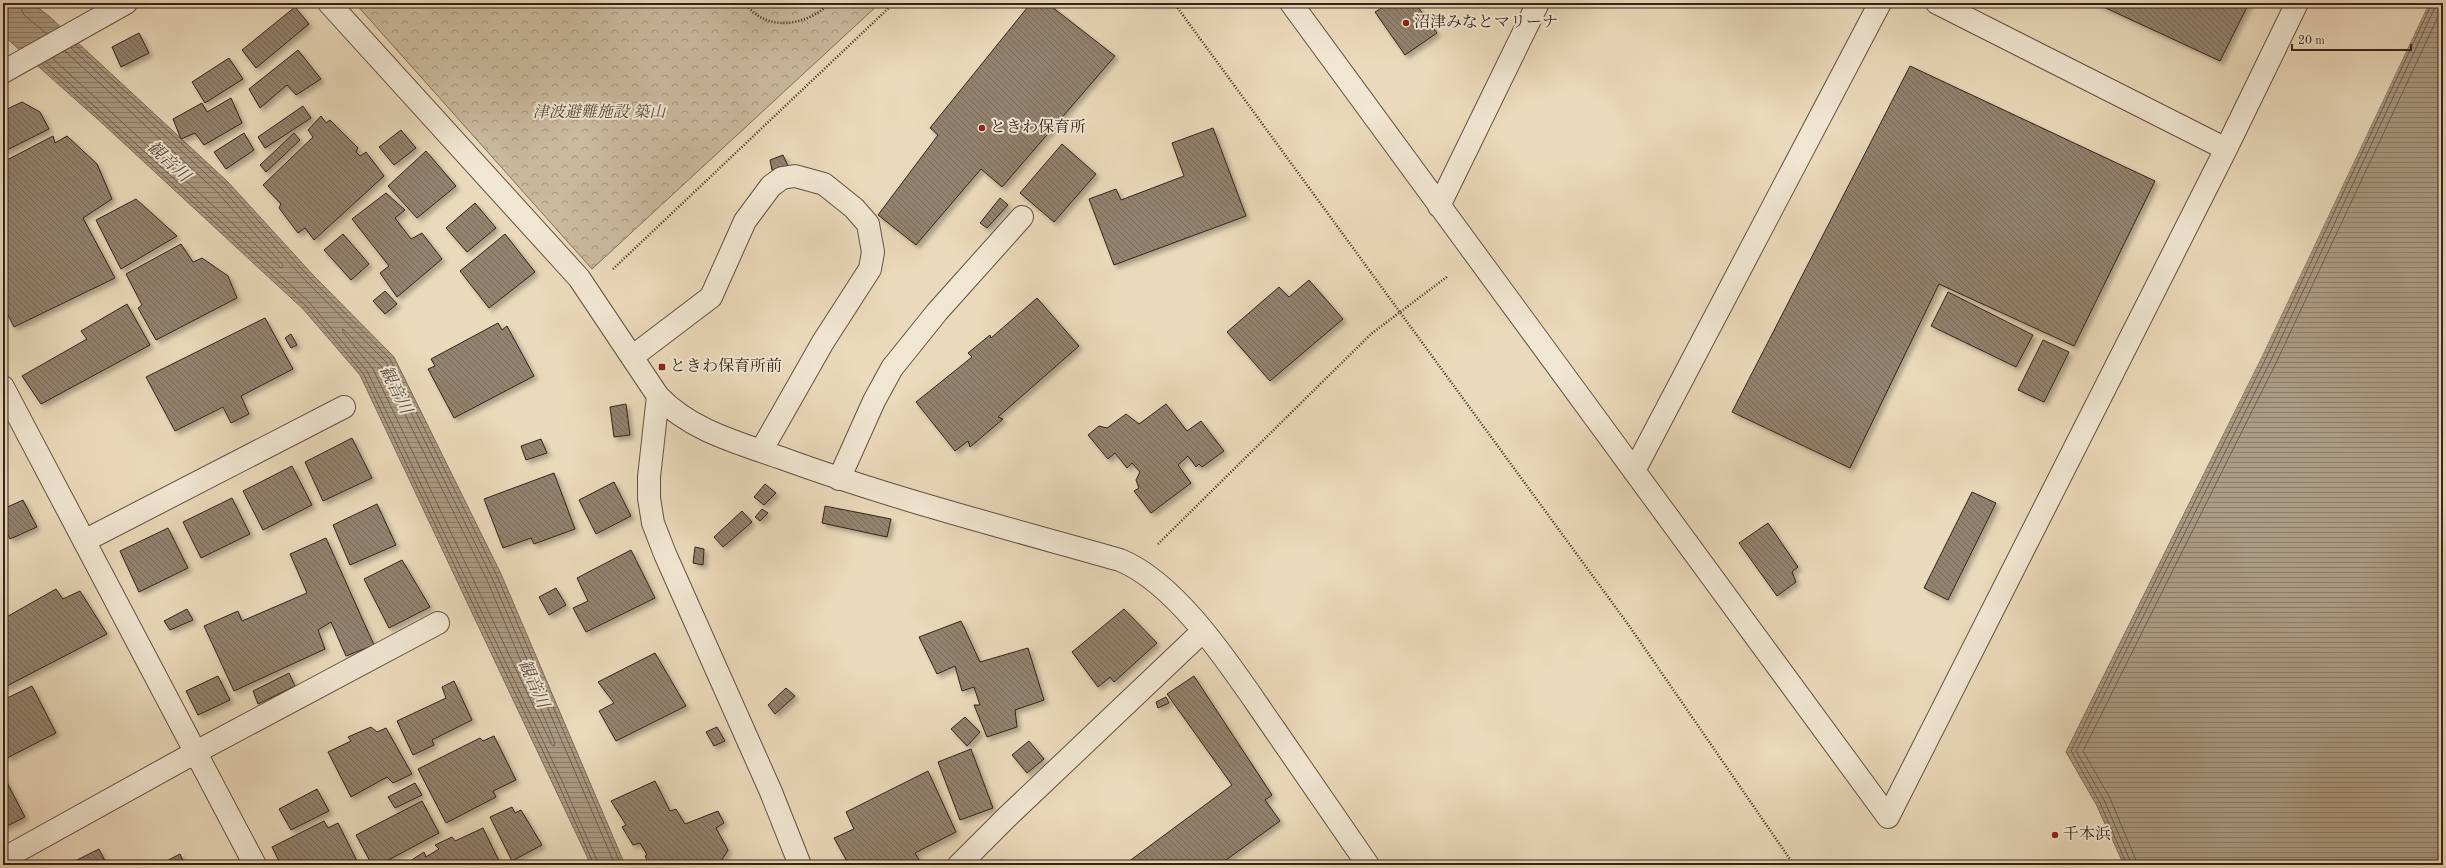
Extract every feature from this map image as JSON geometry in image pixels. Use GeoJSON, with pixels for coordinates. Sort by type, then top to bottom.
{"type":"FeatureCollection","features":[{"type":"Feature","properties":{"kind":"street"},"geometry":{"type":"LineString","coordinates":[[10,67],[126,3]]}},
{"type":"Feature","properties":{"kind":"street"},"geometry":{"type":"LineString","coordinates":[[329,3],[588,291],[658,396],[683,419],[709,432],[839,479],[1120,560],[1137,567],[1158,583],[1203,631],[1229,664],[1368,865]]}},
{"type":"Feature","properties":{"kind":"street"},"geometry":{"type":"LineString","coordinates":[[1291,3],[1888,817],[2226,149],[2297,3]]}},
{"type":"Feature","properties":{"kind":"street"},"geometry":{"type":"LineString","coordinates":[[1439,206],[1538,3]]}},
{"type":"Feature","properties":{"kind":"street"},"geometry":{"type":"LineString","coordinates":[[1634,471],[1880,3]]}},
{"type":"Feature","properties":{"kind":"street"},"geometry":{"type":"LineString","coordinates":[[1937,3],[2226,149]]}},
{"type":"Feature","properties":{"kind":"street"},"geometry":{"type":"LineString","coordinates":[[632,357],[711,297],[745,221],[771,186],[782,178],[795,176],[806,177],[824,184],[854,208],[868,224],[872,236],[873,252],[870,269],[823,342],[761,451]]}},
{"type":"Feature","properties":{"kind":"street"},"geometry":{"type":"LineString","coordinates":[[839,479],[874,401],[892,368],[937,312],[1022,217]]}},
{"type":"Feature","properties":{"kind":"street"},"geometry":{"type":"LineString","coordinates":[[3,387],[255,865]]}},
{"type":"Feature","properties":{"kind":"street"},"geometry":{"type":"LineString","coordinates":[[658,396],[649,477],[653,523],[665,554],[771,792],[800,865]]}},
{"type":"Feature","properties":{"kind":"street"},"geometry":{"type":"LineString","coordinates":[[84,541],[344,407]]}},
{"type":"Feature","properties":{"kind":"street"},"geometry":{"type":"LineString","coordinates":[[3,858],[196,752],[438,623]]}},
{"type":"Feature","properties":{"kind":"street"},"geometry":{"type":"LineString","coordinates":[[959,865],[1007,817],[1203,631]]}},
{"type":"Feature","properties":{"kind":"path"},"geometry":{"type":"LineString","coordinates":[[745,3],[761,19],[778,22],[805,21],[819,14],[830,3]]}},
{"type":"Feature","properties":{"kind":"path"},"geometry":{"type":"LineString","coordinates":[[588,291],[894,3]]}},
{"type":"Feature","properties":{"kind":"path"},"geometry":{"type":"LineString","coordinates":[[1174,3],[1630,627],[1794,865]]}},
{"type":"Feature","properties":{"kind":"path"},"geometry":{"type":"LineString","coordinates":[[1137,567],[1161,540],[1371,334],[1448,276]]}},
{"type":"Feature","properties":{"kind":"green space","name":"津波避難施設 築山"},"geometry":{"type":"Polygon","coordinates":[[[355,3],[880,3],[592,269],[355,3]]]}},
{"type":"Feature","properties":{"kind":"water","name":"観音川"},"geometry":{"type":"Polygon","coordinates":[[[3,3],[32,3],[50,17],[228,182],[313,275],[394,357],[501,574],[625,865],[591,865],[360,375],[303,309],[103,124],[3,35],[3,3]]]}},
{"type":"Feature","properties":{"kind":"water"},"geometry":{"type":"Polygon","coordinates":[[[2429,3],[2443,3],[2443,865],[2124,865],[2096,804],[2066,752],[2262,356],[2429,3]]]}},
{"type":"Feature","properties":{"kind":"pier"},"geometry":{"type":"Polygon","coordinates":[[[2427,3],[2429,3],[2262,356],[2064,754],[2261,356],[2427,3]]]}},
{"type":"Feature","properties":{"kind":"building"},"geometry":{"type":"Polygon","coordinates":[[[1031,3],[1047,3],[1115,56],[1002,187],[981,169],[916,245],[878,215],[938,135],[930,128],[1031,3]]]}},
{"type":"Feature","properties":{"kind":"building","name":"沼津みなとマリーナ"},"geometry":{"type":"Polygon","coordinates":[[[1389,3],[1415,3],[1437,33],[1405,55],[1375,12],[1389,3]]]}},
{"type":"Feature","properties":{"kind":"building"},"geometry":{"type":"Polygon","coordinates":[[[2095,3],[2249,3],[2220,61],[2095,3]]]}},
{"type":"Feature","properties":{"kind":"building"},"geometry":{"type":"Polygon","coordinates":[[[295,7],[309,24],[256,68],[242,50],[295,7]]]}},
{"type":"Feature","properties":{"kind":"building"},"geometry":{"type":"Polygon","coordinates":[[[139,33],[149,53],[121,67],[112,47],[139,33]]]}},
{"type":"Feature","properties":{"kind":"building"},"geometry":{"type":"Polygon","coordinates":[[[298,50],[321,79],[296,95],[287,85],[260,108],[249,89],[298,50]]]}},
{"type":"Feature","properties":{"kind":"building"},"geometry":{"type":"Polygon","coordinates":[[[229,58],[243,79],[205,103],[192,82],[229,58]]]}},
{"type":"Feature","properties":{"kind":"building"},"geometry":{"type":"Polygon","coordinates":[[[1910,66],[2155,181],[2074,346],[1939,284],[1850,468],[1732,412],[1910,66]]]}},
{"type":"Feature","properties":{"kind":"building"},"geometry":{"type":"Polygon","coordinates":[[[231,98],[242,123],[204,145],[195,133],[181,139],[173,119],[202,103],[207,112],[231,98]]]}},
{"type":"Feature","properties":{"kind":"building"},"geometry":{"type":"Polygon","coordinates":[[[22,102],[40,112],[49,129],[3,152],[3,111],[22,102]]]}},
{"type":"Feature","properties":{"kind":"building"},"geometry":{"type":"Polygon","coordinates":[[[303,106],[311,118],[265,148],[258,137],[303,106]]]}},
{"type":"Feature","properties":{"kind":"building"},"geometry":{"type":"Polygon","coordinates":[[[321,116],[326,123],[330,120],[358,148],[356,152],[360,156],[366,152],[384,176],[314,240],[305,228],[298,233],[279,208],[281,204],[263,185],[313,137],[308,130],[321,116]]]}},
{"type":"Feature","properties":{"kind":"building"},"geometry":{"type":"Polygon","coordinates":[[[1213,128],[1246,216],[1114,265],[1089,199],[1116,189],[1121,200],[1184,176],[1172,143],[1213,128]]]}},
{"type":"Feature","properties":{"kind":"building"},"geometry":{"type":"Polygon","coordinates":[[[401,130],[416,148],[394,165],[379,147],[401,130]]]}},
{"type":"Feature","properties":{"kind":"building"},"geometry":{"type":"Polygon","coordinates":[[[244,133],[254,150],[226,169],[214,152],[244,133]]]}},
{"type":"Feature","properties":{"kind":"building"},"geometry":{"type":"Polygon","coordinates":[[[294,133],[300,140],[266,172],[260,165],[294,133]]]}},
{"type":"Feature","properties":{"kind":"building"},"geometry":{"type":"Polygon","coordinates":[[[53,136],[55,143],[67,136],[97,164],[112,199],[83,218],[115,278],[14,327],[3,305],[3,162],[53,136]]]}},
{"type":"Feature","properties":{"kind":"building"},"geometry":{"type":"Polygon","coordinates":[[[1062,144],[1096,174],[1054,222],[1020,193],[1062,144]]]}},
{"type":"Feature","properties":{"kind":"building"},"geometry":{"type":"Polygon","coordinates":[[[426,151],[456,186],[417,218],[388,186],[426,151]]]}},
{"type":"Feature","properties":{"kind":"building"},"geometry":{"type":"Polygon","coordinates":[[[783,155],[788,166],[772,170],[770,160],[783,155]]]}},
{"type":"Feature","properties":{"kind":"building"},"geometry":{"type":"Polygon","coordinates":[[[386,193],[405,210],[395,218],[411,239],[422,233],[442,259],[397,297],[380,273],[389,266],[352,219],[386,193]]]}},
{"type":"Feature","properties":{"kind":"building"},"geometry":{"type":"Polygon","coordinates":[[[1000,198],[1008,205],[987,228],[980,223],[1000,198]]]}},
{"type":"Feature","properties":{"kind":"building"},"geometry":{"type":"Polygon","coordinates":[[[136,199],[177,236],[121,269],[96,220],[136,199]]]}},
{"type":"Feature","properties":{"kind":"building"},"geometry":{"type":"Polygon","coordinates":[[[475,203],[496,228],[467,252],[446,228],[475,203]]]}},
{"type":"Feature","properties":{"kind":"building"},"geometry":{"type":"Polygon","coordinates":[[[343,234],[369,264],[351,280],[324,250],[343,234]]]}},
{"type":"Feature","properties":{"kind":"building"},"geometry":{"type":"Polygon","coordinates":[[[505,234],[535,272],[489,308],[460,271],[505,234]]]}},
{"type":"Feature","properties":{"kind":"building"},"geometry":{"type":"Polygon","coordinates":[[[181,244],[193,262],[202,258],[228,276],[237,298],[156,340],[138,308],[142,305],[126,274],[181,244]]]}},
{"type":"Feature","properties":{"kind":"building"},"geometry":{"type":"Polygon","coordinates":[[[1309,280],[1343,319],[1270,381],[1227,332],[1279,287],[1289,297],[1309,280]]]}},
{"type":"Feature","properties":{"kind":"building"},"geometry":{"type":"Polygon","coordinates":[[[385,291],[397,304],[385,314],[373,301],[385,291]]]}},
{"type":"Feature","properties":{"kind":"building"},"geometry":{"type":"Polygon","coordinates":[[[1948,292],[2033,335],[2016,367],[1931,326],[1948,292]]]}},
{"type":"Feature","properties":{"kind":"building"},"geometry":{"type":"Polygon","coordinates":[[[1037,298],[1079,346],[998,417],[1003,419],[970,447],[968,441],[955,451],[916,402],[972,357],[968,353],[990,335],[991,338],[1037,298]]]}},
{"type":"Feature","properties":{"kind":"building"},"geometry":{"type":"Polygon","coordinates":[[[127,304],[150,345],[41,404],[22,376],[87,339],[81,331],[127,304]]]}},
{"type":"Feature","properties":{"kind":"building"},"geometry":{"type":"Polygon","coordinates":[[[265,318],[293,369],[241,396],[249,414],[231,423],[223,407],[175,431],[146,377],[265,318]]]}},
{"type":"Feature","properties":{"kind":"building"},"geometry":{"type":"Polygon","coordinates":[[[498,323],[502,330],[507,326],[534,376],[454,418],[428,369],[435,366],[431,359],[498,323]]]}},
{"type":"Feature","properties":{"kind":"building"},"geometry":{"type":"Polygon","coordinates":[[[291,334],[297,345],[291,348],[285,338],[291,334]]]}},
{"type":"Feature","properties":{"kind":"building"},"geometry":{"type":"Polygon","coordinates":[[[2043,340],[2069,352],[2044,402],[2018,390],[2043,340]]]}},
{"type":"Feature","properties":{"kind":"building"},"geometry":{"type":"Polygon","coordinates":[[[626,404],[630,435],[614,437],[610,407],[626,404]]]}},
{"type":"Feature","properties":{"kind":"building"},"geometry":{"type":"Polygon","coordinates":[[[1166,404],[1187,431],[1201,421],[1224,451],[1202,467],[1199,464],[1196,467],[1188,456],[1178,465],[1191,483],[1151,513],[1134,491],[1139,488],[1136,480],[1140,472],[1132,463],[1127,468],[1115,453],[1108,459],[1088,435],[1099,426],[1107,428],[1126,414],[1139,424],[1166,404]]]}},
{"type":"Feature","properties":{"kind":"building"},"geometry":{"type":"Polygon","coordinates":[[[352,438],[372,478],[323,501],[305,462],[352,438]]]}},
{"type":"Feature","properties":{"kind":"building"},"geometry":{"type":"Polygon","coordinates":[[[541,439],[547,453],[526,460],[521,446],[541,439]]]}},
{"type":"Feature","properties":{"kind":"building"},"geometry":{"type":"Polygon","coordinates":[[[292,466],[312,505],[263,530],[243,491],[292,466]]]}},
{"type":"Feature","properties":{"kind":"building"},"geometry":{"type":"Polygon","coordinates":[[[554,473],[575,529],[534,544],[531,538],[503,548],[484,499],[554,473]]]}},
{"type":"Feature","properties":{"kind":"building"},"geometry":{"type":"Polygon","coordinates":[[[614,482],[631,516],[596,534],[579,500],[614,482]]]}},
{"type":"Feature","properties":{"kind":"building"},"geometry":{"type":"Polygon","coordinates":[[[765,484],[776,493],[764,505],[754,497],[765,484]]]}},
{"type":"Feature","properties":{"kind":"building"},"geometry":{"type":"Polygon","coordinates":[[[1972,492],[1996,503],[1948,600],[1924,588],[1972,492]]]}},
{"type":"Feature","properties":{"kind":"building"},"geometry":{"type":"Polygon","coordinates":[[[232,498],[250,534],[201,558],[183,522],[232,498]]]}},
{"type":"Feature","properties":{"kind":"building"},"geometry":{"type":"Polygon","coordinates":[[[23,500],[37,527],[10,539],[3,524],[3,509],[23,500]]]}},
{"type":"Feature","properties":{"kind":"building"},"geometry":{"type":"Polygon","coordinates":[[[377,504],[396,545],[350,565],[333,525],[377,504]]]}},
{"type":"Feature","properties":{"kind":"building"},"geometry":{"type":"Polygon","coordinates":[[[825,506],[891,519],[887,537],[822,523],[825,506]]]}},
{"type":"Feature","properties":{"kind":"building"},"geometry":{"type":"Polygon","coordinates":[[[762,509],[768,513],[760,521],[755,517],[762,509]]]}},
{"type":"Feature","properties":{"kind":"building"},"geometry":{"type":"Polygon","coordinates":[[[742,511],[752,522],[723,547],[714,537],[742,511]]]}},
{"type":"Feature","properties":{"kind":"building"},"geometry":{"type":"Polygon","coordinates":[[[1768,523],[1798,567],[1792,572],[1796,582],[1777,596],[1739,543],[1768,523]]]}},
{"type":"Feature","properties":{"kind":"building"},"geometry":{"type":"Polygon","coordinates":[[[168,528],[188,568],[139,592],[120,551],[168,528]]]}},
{"type":"Feature","properties":{"kind":"building"},"geometry":{"type":"Polygon","coordinates":[[[326,538],[374,645],[346,656],[331,622],[318,630],[325,649],[234,691],[204,626],[238,611],[242,621],[307,593],[290,554],[326,538]]]}},
{"type":"Feature","properties":{"kind":"building"},"geometry":{"type":"Polygon","coordinates":[[[695,547],[704,549],[703,565],[693,563],[695,547]]]}},
{"type":"Feature","properties":{"kind":"building"},"geometry":{"type":"Polygon","coordinates":[[[631,550],[655,598],[586,632],[573,608],[588,601],[577,578],[631,550]]]}},
{"type":"Feature","properties":{"kind":"building"},"geometry":{"type":"Polygon","coordinates":[[[402,560],[430,607],[389,628],[364,579],[402,560]]]}},
{"type":"Feature","properties":{"kind":"building"},"geometry":{"type":"Polygon","coordinates":[[[556,588],[566,605],[549,615],[539,597],[556,588]]]}},
{"type":"Feature","properties":{"kind":"building"},"geometry":{"type":"Polygon","coordinates":[[[56,589],[63,599],[80,591],[107,634],[3,688],[3,619],[56,589]]]}},
{"type":"Feature","properties":{"kind":"building"},"geometry":{"type":"Polygon","coordinates":[[[187,609],[193,620],[170,630],[164,621],[187,609]]]}},
{"type":"Feature","properties":{"kind":"building"},"geometry":{"type":"Polygon","coordinates":[[[1124,609],[1157,643],[1114,682],[1110,677],[1098,687],[1072,652],[1124,609]]]}},
{"type":"Feature","properties":{"kind":"building"},"geometry":{"type":"Polygon","coordinates":[[[961,621],[980,662],[1028,648],[1044,700],[1015,710],[1017,727],[987,737],[974,705],[980,705],[974,687],[962,691],[955,666],[937,674],[919,637],[961,621]]]}},
{"type":"Feature","properties":{"kind":"building"},"geometry":{"type":"Polygon","coordinates":[[[655,653],[686,706],[616,741],[599,711],[614,703],[598,682],[655,653]]]}},
{"type":"Feature","properties":{"kind":"building"},"geometry":{"type":"Polygon","coordinates":[[[289,673],[295,686],[258,704],[253,691],[289,673]]]}},
{"type":"Feature","properties":{"kind":"building"},"geometry":{"type":"Polygon","coordinates":[[[218,676],[230,700],[198,715],[186,691],[218,676]]]}},
{"type":"Feature","properties":{"kind":"building"},"geometry":{"type":"Polygon","coordinates":[[[1194,676],[1272,795],[1265,800],[1280,821],[1219,865],[1124,865],[1232,785],[1167,694],[1194,676]]]}},
{"type":"Feature","properties":{"kind":"building"},"geometry":{"type":"Polygon","coordinates":[[[454,681],[472,720],[432,740],[434,745],[413,755],[397,721],[446,698],[442,687],[454,681]]]}},
{"type":"Feature","properties":{"kind":"building"},"geometry":{"type":"Polygon","coordinates":[[[32,686],[56,733],[7,758],[3,750],[3,700],[32,686]]]}},
{"type":"Feature","properties":{"kind":"building"},"geometry":{"type":"Polygon","coordinates":[[[786,688],[795,696],[775,714],[768,705],[786,688]]]}},
{"type":"Feature","properties":{"kind":"building"},"geometry":{"type":"Polygon","coordinates":[[[1166,697],[1169,703],[1158,708],[1156,702],[1166,697]]]}},
{"type":"Feature","properties":{"kind":"building"},"geometry":{"type":"Polygon","coordinates":[[[965,717],[980,732],[967,746],[951,729],[965,717]]]}},
{"type":"Feature","properties":{"kind":"building"},"geometry":{"type":"Polygon","coordinates":[[[371,727],[377,732],[386,728],[412,774],[393,783],[387,777],[351,797],[328,752],[351,741],[348,737],[371,727]]]}},
{"type":"Feature","properties":{"kind":"building"},"geometry":{"type":"Polygon","coordinates":[[[717,727],[725,741],[714,746],[706,732],[717,727]]]}},
{"type":"Feature","properties":{"kind":"building"},"geometry":{"type":"Polygon","coordinates":[[[494,736],[516,780],[493,791],[496,797],[446,823],[418,769],[480,738],[483,741],[494,736]]]}},
{"type":"Feature","properties":{"kind":"building"},"geometry":{"type":"Polygon","coordinates":[[[1029,741],[1044,759],[1027,773],[1012,755],[1029,741]]]}},
{"type":"Feature","properties":{"kind":"building"},"geometry":{"type":"Polygon","coordinates":[[[971,749],[993,808],[960,820],[938,762],[971,749]]]}},
{"type":"Feature","properties":{"kind":"building"},"geometry":{"type":"Polygon","coordinates":[[[928,771],[956,832],[915,853],[922,865],[849,865],[834,838],[854,829],[846,812],[928,771]]]}},
{"type":"Feature","properties":{"kind":"building"},"geometry":{"type":"Polygon","coordinates":[[[3,775],[25,817],[3,828],[3,775]]]}},
{"type":"Feature","properties":{"kind":"building"},"geometry":{"type":"Polygon","coordinates":[[[655,781],[670,811],[676,809],[685,824],[718,811],[724,823],[716,828],[728,850],[721,861],[722,865],[649,865],[645,856],[647,855],[640,843],[633,845],[622,827],[626,825],[611,801],[655,781]]]}},
{"type":"Feature","properties":{"kind":"building"},"geometry":{"type":"Polygon","coordinates":[[[415,783],[422,795],[395,808],[388,797],[415,783]]]}},
{"type":"Feature","properties":{"kind":"building"},"geometry":{"type":"Polygon","coordinates":[[[317,789],[329,811],[291,830],[279,809],[317,789]]]}},
{"type":"Feature","properties":{"kind":"building"},"geometry":{"type":"Polygon","coordinates":[[[422,801],[439,833],[379,865],[372,865],[356,835],[422,801]]]}},
{"type":"Feature","properties":{"kind":"building"},"geometry":{"type":"Polygon","coordinates":[[[512,807],[515,813],[521,810],[542,845],[512,861],[490,817],[512,807]]]}},
{"type":"Feature","properties":{"kind":"building"},"geometry":{"type":"Polygon","coordinates":[[[324,821],[328,828],[338,823],[359,865],[281,865],[272,847],[324,821]]]}},
{"type":"Feature","properties":{"kind":"building"},"geometry":{"type":"Polygon","coordinates":[[[483,828],[501,865],[408,865],[407,863],[424,852],[426,857],[439,849],[435,845],[452,837],[455,841],[483,828]]]}},
{"type":"Feature","properties":{"kind":"building"},"geometry":{"type":"Polygon","coordinates":[[[99,849],[107,865],[67,865],[99,849]]]}},
{"type":"Feature","properties":{"kind":"building"},"geometry":{"type":"Polygon","coordinates":[[[180,854],[185,865],[159,865],[180,854]]]}},
{"type":"Feature","properties":{"kind":"building"},"geometry":{"type":"Polygon","coordinates":[[[1001,860],[1024,865],[1000,865],[1001,860]]]}},
{"type":"Feature","properties":{"kind":"place","name":"沼津みなとマリーナ"},"geometry":{"type":"Point","coordinates":[1406,23]}},
{"type":"Feature","properties":{"kind":"place","name":"ときわ保育所"},"geometry":{"type":"Point","coordinates":[982,128]}},
{"type":"Feature","properties":{"kind":"place","name":"ときわ保育所前"},"geometry":{"type":"Point","coordinates":[662,367]}},
{"type":"Feature","properties":{"kind":"place","name":"千本浜"},"geometry":{"type":"Point","coordinates":[2055,835]}}]}
